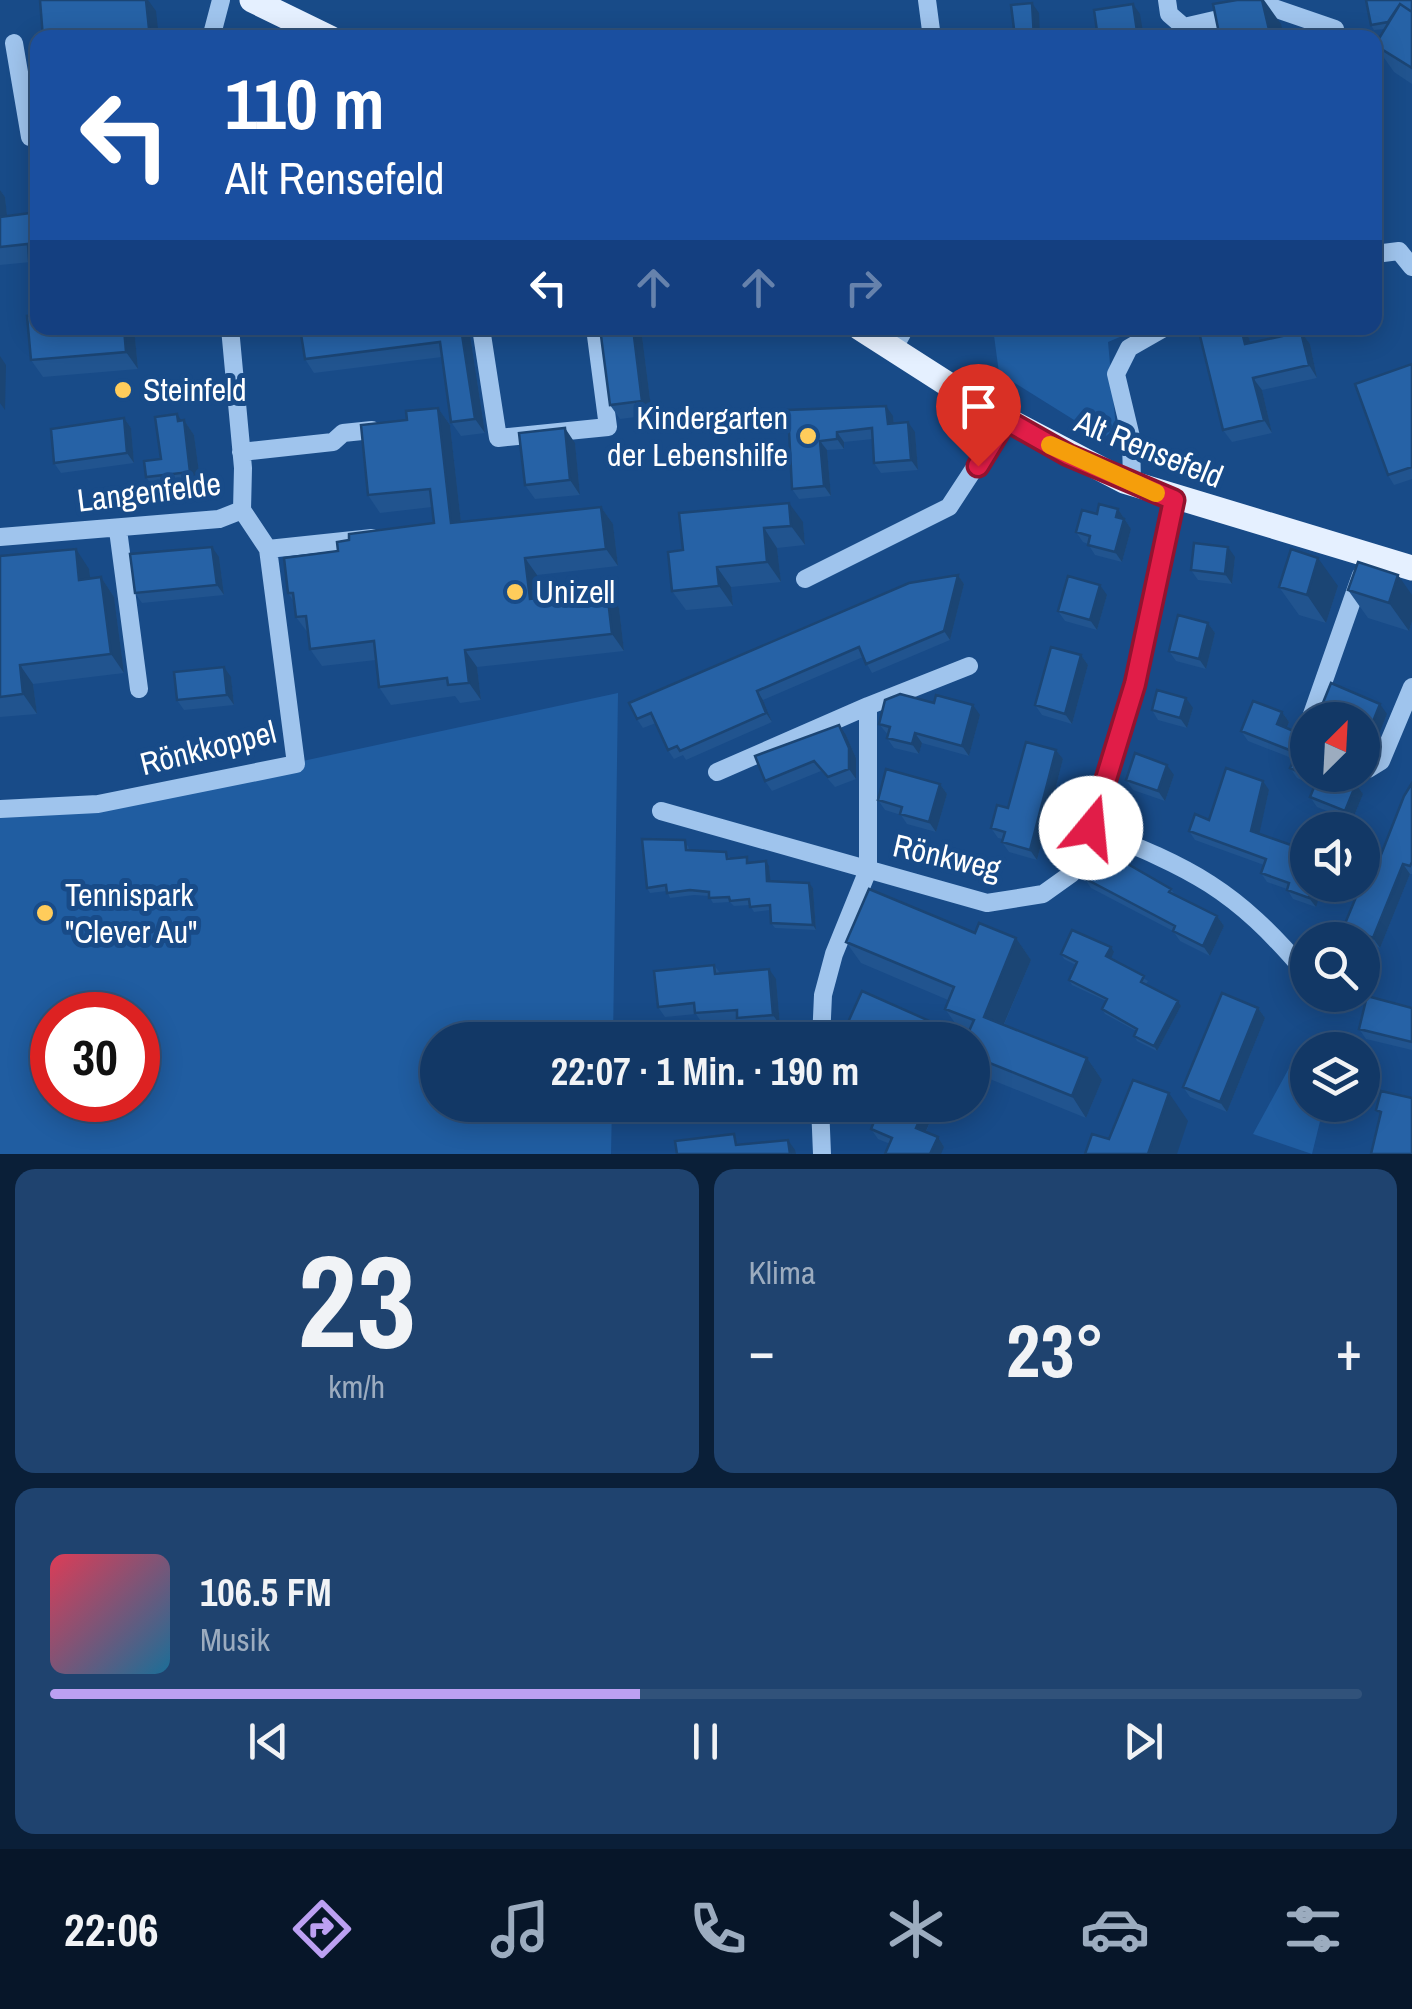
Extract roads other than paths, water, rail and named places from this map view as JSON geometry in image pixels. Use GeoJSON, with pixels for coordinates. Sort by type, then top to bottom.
{"type":"FeatureCollection","features":[{"type":"Feature","properties":{"kind":"main road"},"geometry":{"type":"LineString","coordinates":[[252,0],[314,30]]}},
{"type":"Feature","properties":{"kind":"main road","name":"Alt Rensefeld"},"geometry":{"type":"LineString","coordinates":[[900,338],[1006,420],[1132,484],[1174,500],[1368,556],[1408,559]]}},
{"type":"Feature","properties":{"kind":"street"},"geometry":{"type":"LineString","coordinates":[[213,30],[221,0]]}},
{"type":"Feature","properties":{"kind":"street"},"geometry":{"type":"LineString","coordinates":[[927,0],[931,30]]}},
{"type":"Feature","properties":{"kind":"street"},"geometry":{"type":"LineString","coordinates":[[1167,0],[1170,14],[1184,26],[1271,7],[1335,29]]}},
{"type":"Feature","properties":{"kind":"street"},"geometry":{"type":"LineString","coordinates":[[14,43],[30,137]]}},
{"type":"Feature","properties":{"kind":"street"},"geometry":{"type":"LineString","coordinates":[[1382,253],[1399,251],[1412,267]]}},
{"type":"Feature","properties":{"kind":"street","name":"Langenfelde"},"geometry":{"type":"LineString","coordinates":[[0,536],[219,520],[242,510],[242,452],[231,335]]}},
{"type":"Feature","properties":{"kind":"street"},"geometry":{"type":"LineString","coordinates":[[482,335],[498,438],[608,428],[596,335]]}},
{"type":"Feature","properties":{"kind":"street"},"geometry":{"type":"LineString","coordinates":[[1132,484],[1131,437],[1116,374],[1129,348],[1152,335]]}},
{"type":"Feature","properties":{"kind":"street"},"geometry":{"type":"LineString","coordinates":[[805,579],[949,506],[1006,420]]}},
{"type":"Feature","properties":{"kind":"street"},"geometry":{"type":"LineString","coordinates":[[242,452],[333,442],[343,433],[372,430]]}},
{"type":"Feature","properties":{"kind":"street","name":"Rönkweg"},"geometry":{"type":"LineString","coordinates":[[661,811],[988,902],[1043,894],[1071,874],[1091,828],[1135,684],[1174,500]]}},
{"type":"Feature","properties":{"kind":"street","name":"Rönkkoppel"},"geometry":{"type":"LineString","coordinates":[[0,809],[98,804],[296,764],[268,549],[242,510]]}},
{"type":"Feature","properties":{"kind":"street"},"geometry":{"type":"LineString","coordinates":[[118,530],[140,689]]}},
{"type":"Feature","properties":{"kind":"street"},"geometry":{"type":"LineString","coordinates":[[268,549],[394,535]]}},
{"type":"Feature","properties":{"kind":"street"},"geometry":{"type":"LineString","coordinates":[[1316,702],[1368,556]]}},
{"type":"Feature","properties":{"kind":"street"},"geometry":{"type":"LineString","coordinates":[[717,772],[969,666]]}},
{"type":"Feature","properties":{"kind":"street"},"geometry":{"type":"LineString","coordinates":[[1380,762],[1412,687]]}},
{"type":"Feature","properties":{"kind":"street"},"geometry":{"type":"LineString","coordinates":[[822,1022],[834,954],[868,870],[868,706]]}},
{"type":"Feature","properties":{"kind":"street"},"geometry":{"type":"LineString","coordinates":[[1091,828],[1179,864],[1227,892],[1270,930],[1290,954]]}},
{"type":"Feature","properties":{"kind":"street"},"geometry":{"type":"LineString","coordinates":[[821,1122],[822,1154]]}},
{"type":"Feature","properties":{"kind":"place","name":"Steinfeld"},"geometry":{"type":"Point","coordinates":[123,390]}},
{"type":"Feature","properties":{"kind":"place","name":"Kindergarten der Lebenshilfe"},"geometry":{"type":"Point","coordinates":[808,436]}},
{"type":"Feature","properties":{"kind":"place","name":"Unizell"},"geometry":{"type":"Point","coordinates":[515,592]}},
{"type":"Feature","properties":{"kind":"place","name":"Tennispark \"Clever Au\""},"geometry":{"type":"Point","coordinates":[45,913]}}]}
